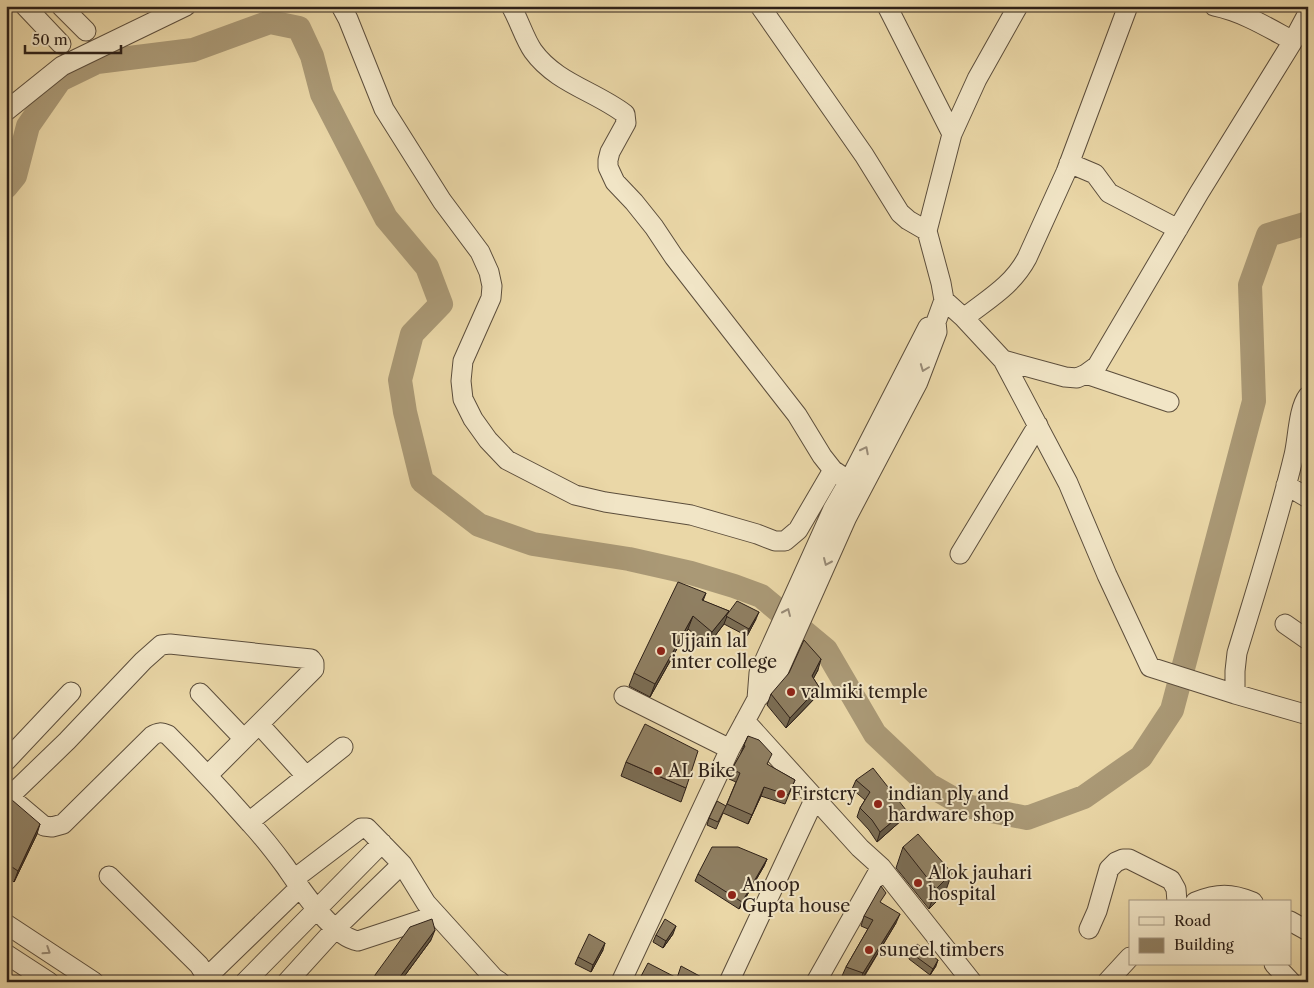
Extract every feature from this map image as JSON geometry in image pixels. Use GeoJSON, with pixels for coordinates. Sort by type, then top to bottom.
{"type":"FeatureCollection","features":[{"type":"Feature","properties":{"kind":"street"},"geometry":{"type":"LineString","coordinates":[[25,6],[61,44]]}},
{"type":"Feature","properties":{"kind":"street"},"geometry":{"type":"LineString","coordinates":[[61,6],[86,31]]}},
{"type":"Feature","properties":{"kind":"street"},"geometry":{"type":"LineString","coordinates":[[6,111],[62,66],[186,6]]}},
{"type":"Feature","properties":{"kind":"street"},"geometry":{"type":"LineString","coordinates":[[341,6],[384,109],[442,201],[480,252],[489,272],[492,286],[491,298],[463,362],[461,381],[463,399],[474,419],[488,440],[507,460],[575,495],[605,502],[691,515],[775,541],[785,541],[798,530],[834,470]]}},
{"type":"Feature","properties":{"kind":"street"},"geometry":{"type":"LineString","coordinates":[[511,6],[532,50],[546,66],[563,79],[625,114],[626,123],[610,152],[608,160],[610,174],[654,227],[674,257],[797,415],[822,456],[834,470],[849,482]]}},
{"type":"Feature","properties":{"kind":"street"},"geometry":{"type":"LineString","coordinates":[[760,6],[864,155],[900,213],[927,231]]}},
{"type":"Feature","properties":{"kind":"street"},"geometry":{"type":"LineString","coordinates":[[887,6],[952,134]]}},
{"type":"Feature","properties":{"kind":"street"},"geometry":{"type":"LineString","coordinates":[[622,982],[730,749],[757,699],[840,513],[918,382],[937,332],[936,322],[944,300],[927,231],[952,134],[977,79],[1018,6]]}},
{"type":"Feature","properties":{"kind":"street"},"geometry":{"type":"LineString","coordinates":[[1214,6],[1230,9],[1244,15],[1293,40]]}},
{"type":"Feature","properties":{"kind":"street"},"geometry":{"type":"LineString","coordinates":[[964,318],[1012,281],[1020,271],[1069,163],[1124,8]]}},
{"type":"Feature","properties":{"kind":"street"},"geometry":{"type":"LineString","coordinates":[[1003,360],[1065,377],[1077,378],[1097,366],[1308,13]]}},
{"type":"Feature","properties":{"kind":"street"},"geometry":{"type":"LineString","coordinates":[[1069,163],[1095,174],[1109,192],[1178,229]]}},
{"type":"Feature","properties":{"kind":"street"},"geometry":{"type":"LineString","coordinates":[[944,300],[964,318],[1003,360],[1068,483],[1107,575],[1150,667],[1308,715]]}},
{"type":"Feature","properties":{"kind":"street"},"geometry":{"type":"LineString","coordinates":[[840,513],[849,482],[928,326],[936,322]]}},
{"type":"Feature","properties":{"kind":"street"},"geometry":{"type":"LineString","coordinates":[[1086,374],[1169,402]]}},
{"type":"Feature","properties":{"kind":"street"},"geometry":{"type":"LineString","coordinates":[[1235,694],[1237,653],[1295,453],[1301,414],[1308,396]]}},
{"type":"Feature","properties":{"kind":"street"},"geometry":{"type":"LineString","coordinates":[[960,554],[1038,425]]}},
{"type":"Feature","properties":{"kind":"street"},"geometry":{"type":"LineString","coordinates":[[1286,485],[1308,498]]}},
{"type":"Feature","properties":{"kind":"street"},"geometry":{"type":"LineString","coordinates":[[1285,624],[1308,640]]}},
{"type":"Feature","properties":{"kind":"street"},"geometry":{"type":"LineString","coordinates":[[208,774],[314,669],[314,663],[311,659],[166,644],[159,647],[143,661],[67,742],[8,795],[44,826],[52,827],[63,824],[152,736],[162,732],[168,735],[208,774],[249,822],[296,884],[336,928],[346,936],[358,941],[437,915]]}},
{"type":"Feature","properties":{"kind":"street"},"geometry":{"type":"LineString","coordinates":[[6,760],[71,692]]}},
{"type":"Feature","properties":{"kind":"street"},"geometry":{"type":"LineString","coordinates":[[200,693],[244,739]]}},
{"type":"Feature","properties":{"kind":"street"},"geometry":{"type":"LineString","coordinates":[[624,696],[730,749]]}},
{"type":"Feature","properties":{"kind":"street"},"geometry":{"type":"LineString","coordinates":[[746,721],[814,798],[880,868],[972,982]]}},
{"type":"Feature","properties":{"kind":"street"},"geometry":{"type":"LineString","coordinates":[[259,724],[306,776]]}},
{"type":"Feature","properties":{"kind":"street"},"geometry":{"type":"LineString","coordinates":[[249,822],[343,747]]}},
{"type":"Feature","properties":{"kind":"street"},"geometry":{"type":"LineString","coordinates":[[729,982],[814,798]]}},
{"type":"Feature","properties":{"kind":"street"},"geometry":{"type":"LineString","coordinates":[[204,981],[296,884],[361,828],[368,828],[402,864],[426,903],[494,978],[500,982]]}},
{"type":"Feature","properties":{"kind":"street"},"geometry":{"type":"LineString","coordinates":[[245,982],[382,843]]}},
{"type":"Feature","properties":{"kind":"street"},"geometry":{"type":"LineString","coordinates":[[1089,929],[1097,912],[1109,869],[1116,862],[1123,859],[1129,859],[1171,880],[1176,889],[1177,900]]}},
{"type":"Feature","properties":{"kind":"street"},"geometry":{"type":"LineString","coordinates":[[287,982],[336,928],[402,864]]}},
{"type":"Feature","properties":{"kind":"street"},"geometry":{"type":"LineString","coordinates":[[816,982],[880,868]]}},
{"type":"Feature","properties":{"kind":"street"},"geometry":{"type":"LineString","coordinates":[[109,876],[198,965],[204,973],[204,981]]}},
{"type":"Feature","properties":{"kind":"street"},"geometry":{"type":"LineString","coordinates":[[1200,900],[1209,896],[1235,895],[1248,900]]}},
{"type":"Feature","properties":{"kind":"street"},"geometry":{"type":"LineString","coordinates":[[1292,922],[1308,931]]}},
{"type":"Feature","properties":{"kind":"street"},"geometry":{"type":"LineString","coordinates":[[6,924],[94,982]]}},
{"type":"Feature","properties":{"kind":"street"},"geometry":{"type":"LineString","coordinates":[[6,954],[49,982]]}},
{"type":"Feature","properties":{"kind":"street"},"geometry":{"type":"LineString","coordinates":[[1107,982],[1129,958]]}},
{"type":"Feature","properties":{"kind":"street"},"geometry":{"type":"LineString","coordinates":[[1276,966],[1291,982]]}},
{"type":"Feature","properties":{"kind":"building","name":"Ujjain lal inter college"},"geometry":{"type":"Polygon","coordinates":[[[678,582],[706,593],[702,600],[729,611],[712,632],[693,616],[655,684],[634,673],[678,582]]]}},
{"type":"Feature","properties":{"kind":"building"},"geometry":{"type":"Polygon","coordinates":[[[737,601],[759,612],[749,629],[726,616],[737,601]]]}},
{"type":"Feature","properties":{"kind":"building","name":"valmiki temple"},"geometry":{"type":"Polygon","coordinates":[[[804,640],[821,659],[812,676],[819,687],[790,718],[771,694],[789,673],[804,640]]]}},
{"type":"Feature","properties":{"kind":"building","name":"AL Bike"},"geometry":{"type":"Polygon","coordinates":[[[645,724],[698,751],[686,788],[626,762],[645,724]]]}},
{"type":"Feature","properties":{"kind":"building"},"geometry":{"type":"Polygon","coordinates":[[[748,736],[759,740],[772,754],[767,764],[795,780],[788,795],[764,787],[752,815],[727,804],[740,773],[732,769],[745,746],[748,736]]]}},
{"type":"Feature","properties":{"kind":"building"},"geometry":{"type":"Polygon","coordinates":[[[873,768],[906,810],[880,832],[872,820],[860,808],[870,792],[856,780],[873,768]]]}},
{"type":"Feature","properties":{"kind":"building"},"geometry":{"type":"Polygon","coordinates":[[[12,800],[40,824],[18,871],[6,863],[6,809],[12,800]]]}},
{"type":"Feature","properties":{"kind":"building"},"geometry":{"type":"Polygon","coordinates":[[[717,801],[726,806],[718,822],[709,818],[717,801]]]}},
{"type":"Feature","properties":{"kind":"building"},"geometry":{"type":"Polygon","coordinates":[[[918,834],[952,873],[936,889],[903,847],[918,834]]]}},
{"type":"Feature","properties":{"kind":"building","name":"Anoop Gupta house"},"geometry":{"type":"Polygon","coordinates":[[[712,847],[738,847],[767,859],[742,902],[698,874],[712,847]]]}},
{"type":"Feature","properties":{"kind":"building","name":"suneel timbers"},"geometry":{"type":"Polygon","coordinates":[[[881,886],[886,893],[880,902],[900,914],[863,973],[846,967],[873,920],[864,916],[881,886]]]}},
{"type":"Feature","properties":{"kind":"building"},"geometry":{"type":"Polygon","coordinates":[[[432,919],[435,930],[396,982],[384,982],[375,975],[410,927],[432,919]]]}},
{"type":"Feature","properties":{"kind":"building"},"geometry":{"type":"Polygon","coordinates":[[[665,919],[676,926],[666,941],[656,935],[665,919]]]}},
{"type":"Feature","properties":{"kind":"building"},"geometry":{"type":"Polygon","coordinates":[[[589,934],[605,943],[593,965],[578,957],[589,934]]]}},
{"type":"Feature","properties":{"kind":"building"},"geometry":{"type":"Polygon","coordinates":[[[917,944],[938,960],[933,969],[911,953],[917,944]]]}},
{"type":"Feature","properties":{"kind":"building"},"geometry":{"type":"Polygon","coordinates":[[[648,963],[677,978],[675,982],[648,982],[640,978],[648,963]]]}},
{"type":"Feature","properties":{"kind":"building"},"geometry":{"type":"Polygon","coordinates":[[[681,966],[707,980],[706,982],[677,982],[681,966]]]}},
{"type":"Feature","properties":{"kind":"building"},"geometry":{"type":"Polygon","coordinates":[[[910,976],[918,982],[905,982],[910,976]]]}},
{"type":"Feature","properties":{"kind":"waterway"},"geometry":{"type":"LineString","coordinates":[[6,187],[15,176],[28,126],[60,80],[97,62],[193,50],[270,22],[299,28],[312,56],[322,94],[386,218],[427,267],[441,304],[412,334],[400,380],[405,412],[422,481],[479,525],[533,544],[629,559],[691,573],[761,596],[826,650],[875,734],[929,785],[966,806],[1027,818],[1084,797],[1141,757],[1172,710],[1254,401],[1250,285],[1268,235],[1308,223]]}},
{"type":"Feature","properties":{"kind":"place","name":"Ujjain lal inter college"},"geometry":{"type":"Point","coordinates":[661,651]}},
{"type":"Feature","properties":{"kind":"place","name":"valmiki temple"},"geometry":{"type":"Point","coordinates":[791,692]}},
{"type":"Feature","properties":{"kind":"place","name":"AL Bike"},"geometry":{"type":"Point","coordinates":[658,771]}},
{"type":"Feature","properties":{"kind":"place","name":"Firstcry"},"geometry":{"type":"Point","coordinates":[781,794]}},
{"type":"Feature","properties":{"kind":"place","name":"indian ply and hardware shop"},"geometry":{"type":"Point","coordinates":[878,804]}},
{"type":"Feature","properties":{"kind":"place","name":"Alok jauhari hospital"},"geometry":{"type":"Point","coordinates":[918,883]}},
{"type":"Feature","properties":{"kind":"place","name":"Anoop Gupta house"},"geometry":{"type":"Point","coordinates":[732,895]}},
{"type":"Feature","properties":{"kind":"place","name":"suneel timbers"},"geometry":{"type":"Point","coordinates":[869,950]}}]}
